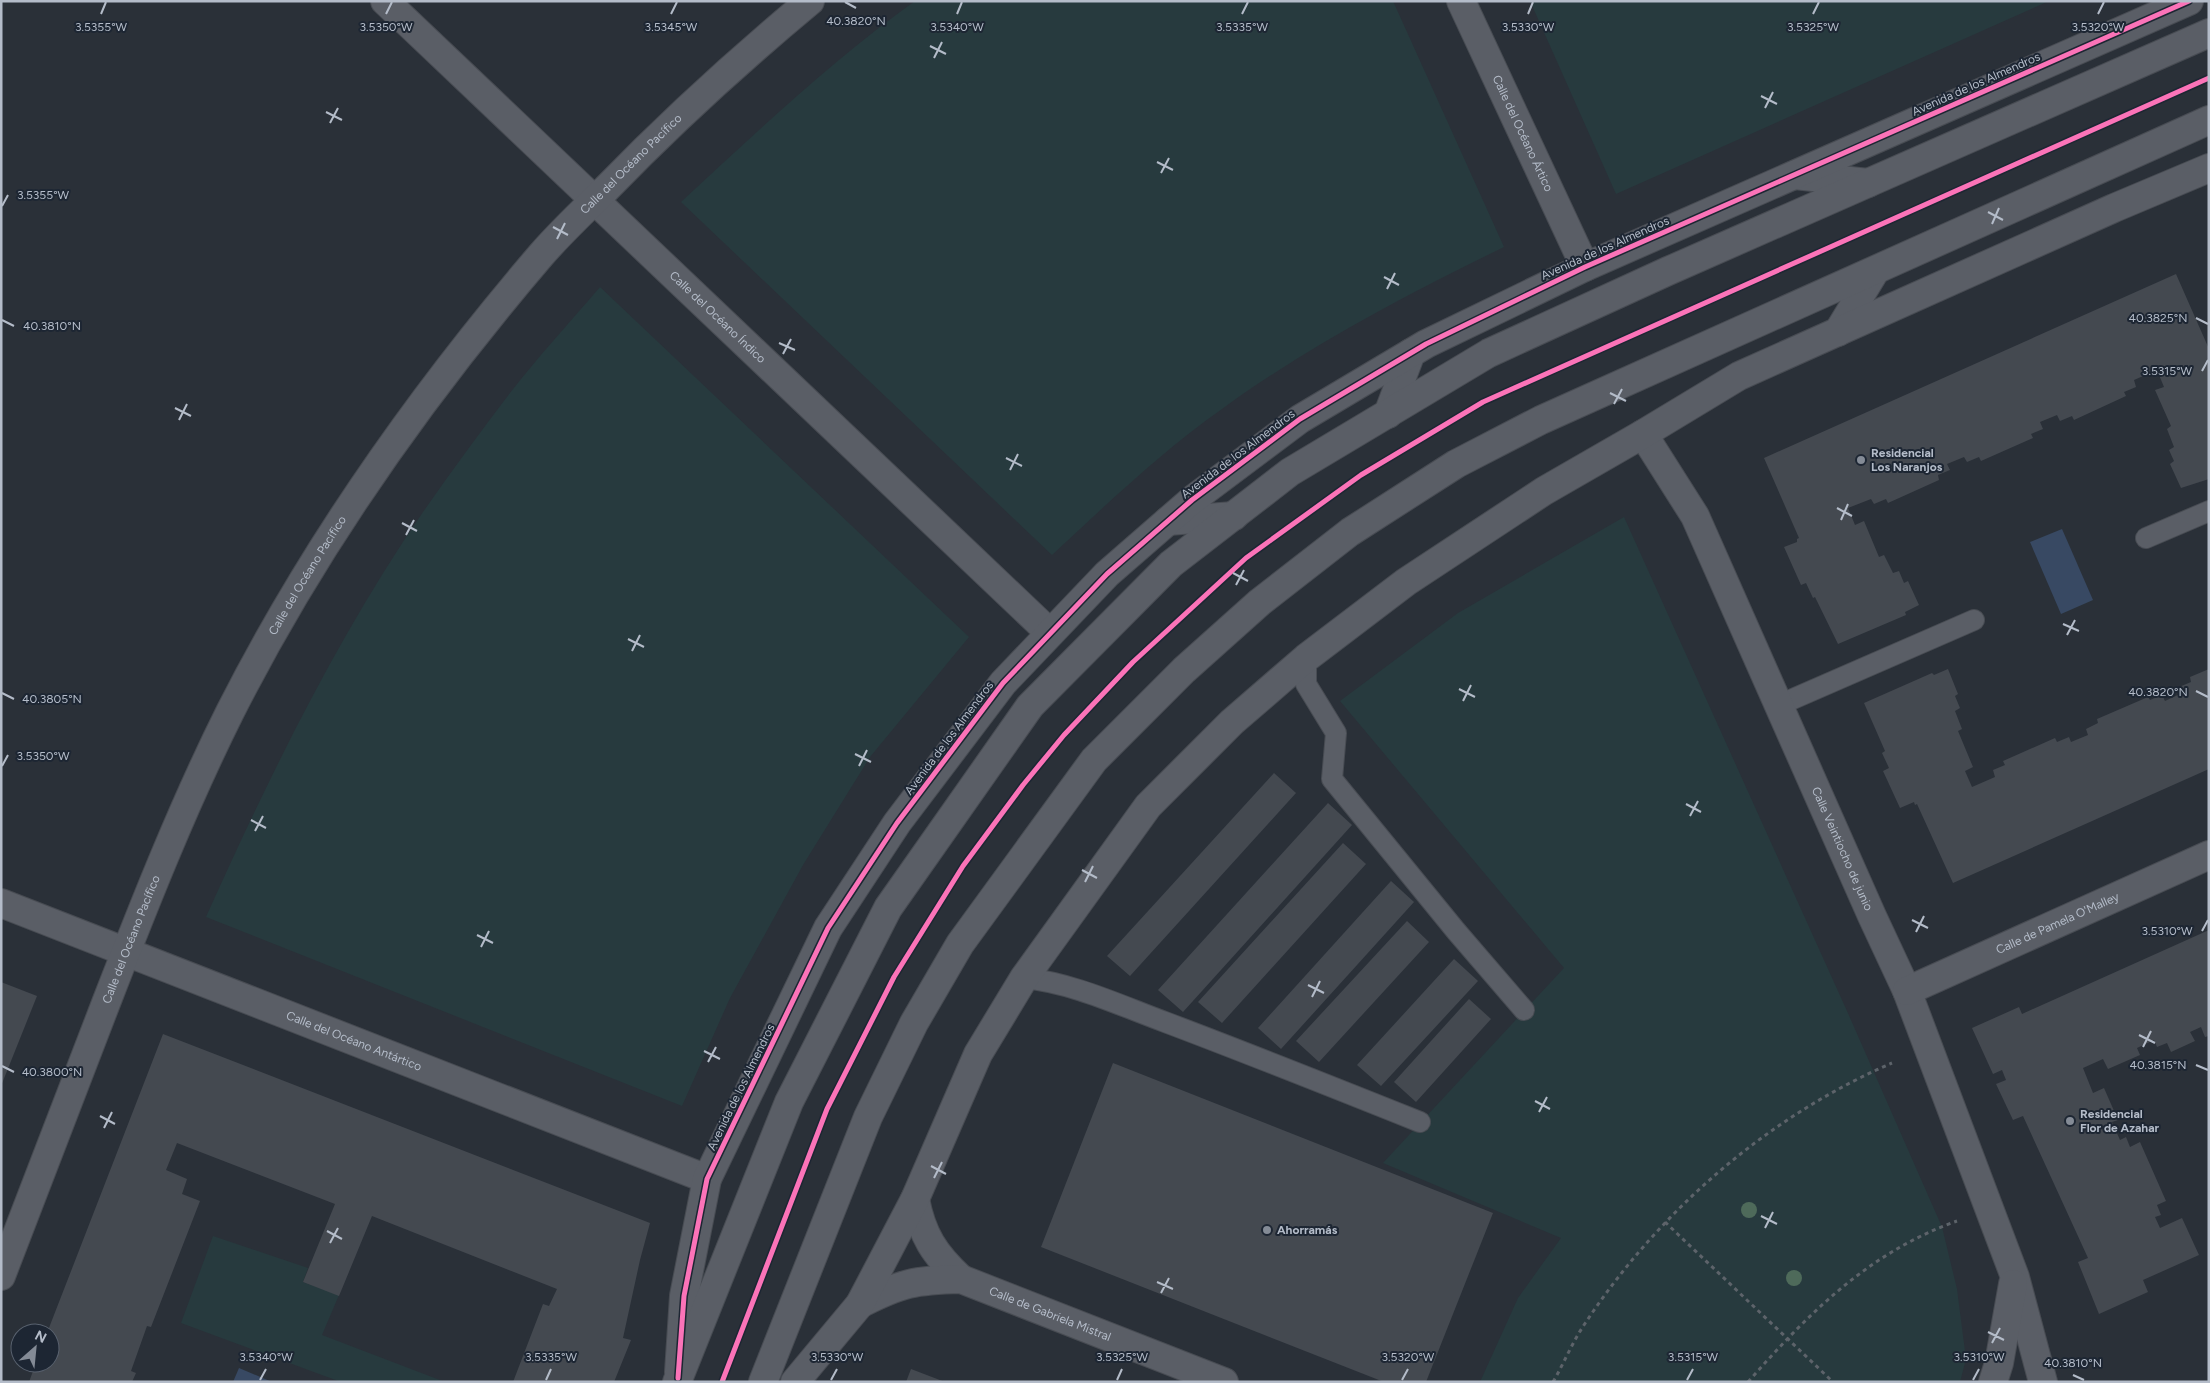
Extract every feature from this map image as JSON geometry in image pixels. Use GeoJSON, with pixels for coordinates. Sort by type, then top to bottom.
{"type":"FeatureCollection","features":[{"type":"Feature","properties":{"kind":"street","name":"Calle del Océano Índico"},"geometry":{"type":"LineString","coordinates":[[385,1],[1050,633]]}},
{"type":"Feature","properties":{"kind":"street","name":"Calle del Océano Pacífico"},"geometry":{"type":"LineString","coordinates":[[1,1276],[156,876],[230,711],[276,628],[340,523],[391,446],[457,358],[544,252],[645,149],[810,1]]}},
{"type":"Feature","properties":{"kind":"street","name":"Calle del Océano Ártico"},"geometry":{"type":"LineString","coordinates":[[1461,1],[1585,267]]}},
{"type":"Feature","properties":{"kind":"street","name":"Avenida de los Almendros"},"geometry":{"type":"LineString","coordinates":[[678,1380],[684,1296],[707,1179],[828,928],[897,823],[1003,684],[1107,574],[1168,521],[1300,419],[1411,353],[1585,267],[2181,2]]}},
{"type":"Feature","properties":{"kind":"street","name":"Avenida de los Almendros"},"geometry":{"type":"LineString","coordinates":[[678,1380],[790,1102],[888,908],[1030,706],[1171,564],[1290,472],[1489,353],[2209,33]]}},
{"type":"Feature","properties":{"kind":"street"},"geometry":{"type":"LineString","coordinates":[[762,1382],[868,1117],[914,1023],[960,944],[1094,760],[1184,670],[1260,602],[1350,532],[1456,464],[1541,420],[2209,120]]}},
{"type":"Feature","properties":{"kind":"street"},"geometry":{"type":"LineString","coordinates":[[795,1382],[860,1304],[915,1199],[978,1054],[1024,978],[1148,806],[1232,722],[1306,658],[1406,582],[1544,491],[1739,376],[2114,208],[2209,168]]}},
{"type":"Feature","properties":{"kind":"street","name":"Avenida de los Almendros"},"geometry":{"type":"LineString","coordinates":[[1794,175],[1868,183]]}},
{"type":"Feature","properties":{"kind":"street"},"geometry":{"type":"LineString","coordinates":[[1838,332],[1875,271]]}},
{"type":"Feature","properties":{"kind":"street"},"geometry":{"type":"LineString","coordinates":[[1388,414],[1411,353]]}},
{"type":"Feature","properties":{"kind":"street","name":"Calle Veintiocho de junio"},"geometry":{"type":"LineString","coordinates":[[1643,434],[1695,516],[1907,991],[2015,1277],[2043,1382]]}},
{"type":"Feature","properties":{"kind":"street","name":"Avenida de los Almendros"},"geometry":{"type":"LineString","coordinates":[[1168,521],[1234,516]]}},
{"type":"Feature","properties":{"kind":"street","name":"Calle de Pamela O'Malley"},"geometry":{"type":"LineString","coordinates":[[1907,991],[2209,854]]}},
{"type":"Feature","properties":{"kind":"street","name":"Calle del Océano Antártico"},"geometry":{"type":"LineString","coordinates":[[1,903],[707,1179]]}},
{"type":"Feature","properties":{"kind":"street","name":"Calle de Gabriela Mistral"},"geometry":{"type":"LineString","coordinates":[[915,1199],[919,1222],[939,1258],[961,1279],[1224,1382]]}},
{"type":"Feature","properties":{"kind":"street"},"geometry":{"type":"LineString","coordinates":[[1992,1382],[1999,1363],[2015,1277]]}},
{"type":"Feature","properties":{"kind":"street","name":"Calle de Gabriela Mistral"},"geometry":{"type":"LineString","coordinates":[[860,1304],[902,1284],[920,1280],[961,1279]]}},
{"type":"Feature","properties":{"kind":"lane"},"geometry":{"type":"LineString","coordinates":[[2146,538],[2209,511]]}},
{"type":"Feature","properties":{"kind":"lane"},"geometry":{"type":"LineString","coordinates":[[1779,705],[1974,620]]}},
{"type":"Feature","properties":{"kind":"lane"},"geometry":{"type":"LineString","coordinates":[[1306,658],[1306,684],[1336,733],[1332,779],[1456,931],[1524,1010]]}},
{"type":"Feature","properties":{"kind":"lane"},"geometry":{"type":"LineString","coordinates":[[1024,978],[1052,981],[1082,991],[1226,1045],[1420,1122]]}},
{"type":"Feature","properties":{"kind":"path"},"geometry":{"type":"LineString","coordinates":[[1554,1382],[1583,1326],[1621,1273],[1665,1222],[1710,1180],[1768,1132],[1819,1100],[1892,1063]]}},
{"type":"Feature","properties":{"kind":"path"},"geometry":{"type":"LineString","coordinates":[[1748,1382],[1788,1338],[1833,1294],[1886,1254],[1959,1220]]}},
{"type":"Feature","properties":{"kind":"path"},"geometry":{"type":"LineString","coordinates":[[1665,1222],[1834,1382]]}},
{"type":"Feature","properties":{"kind":"green space"},"geometry":{"type":"Polygon","coordinates":[[[915,1],[1393,1],[1504,247],[1359,322],[1289,363],[1255,386],[1177,443],[1052,555],[681,202],[766,123],[824,73],[915,1]]]}},
{"type":"Feature","properties":{"kind":"green space"},"geometry":{"type":"Polygon","coordinates":[[[1530,1],[2049,1],[1616,194],[1530,1]]]}},
{"type":"Feature","properties":{"kind":"green space"},"geometry":{"type":"Polygon","coordinates":[[[600,287],[969,637],[870,757],[803,865],[730,998],[682,1106],[206,917],[279,761],[333,659],[392,560],[444,482],[510,393],[600,287]]]}},
{"type":"Feature","properties":{"kind":"green space"},"geometry":{"type":"Polygon","coordinates":[[[1624,517],[1847,1011],[1942,1227],[1957,1289],[1966,1359],[1960,1382],[1480,1382],[1518,1298],[1561,1238],[1383,1163],[1564,968],[1340,701],[1458,613],[1624,517]]]}},
{"type":"Feature","properties":{"kind":"green space"},"geometry":{"type":"Polygon","coordinates":[[[213,1236],[308,1268],[303,1282],[339,1295],[322,1335],[445,1382],[341,1382],[181,1323],[213,1236]]]}},
{"type":"Feature","properties":{"kind":"water"},"geometry":{"type":"Polygon","coordinates":[[[2062,529],[2093,600],[2061,614],[2030,542],[2062,529]]]}},
{"type":"Feature","properties":{"kind":"water"},"geometry":{"type":"Polygon","coordinates":[[[239,1368],[272,1382],[233,1382],[239,1368]]]}},
{"type":"Feature","properties":{"kind":"building","name":"Residencial Los Naranjos"},"geometry":{"type":"Polygon","coordinates":[[[2176,274],[2209,349],[2209,479],[2181,488],[2170,464],[2174,461],[2169,450],[2174,447],[2167,429],[2171,426],[2155,390],[2164,387],[2157,370],[2134,380],[2136,387],[2124,392],[2126,396],[2074,420],[2072,416],[2060,421],[2057,415],[2040,422],[2043,429],[2031,434],[2033,438],[1981,461],[1979,457],[1967,462],[1964,457],[1947,464],[1950,470],[1938,475],[1939,480],[1888,503],[1886,499],[1874,504],[1871,499],[1848,508],[1855,525],[1864,521],[1879,557],[1884,555],[1893,573],[1899,571],[1904,583],[1908,581],[1919,605],[1905,612],[1906,615],[1838,644],[1815,597],[1813,598],[1806,583],[1801,585],[1784,547],[1797,542],[1799,538],[1764,458],[2176,274]]]}},
{"type":"Feature","properties":{"kind":"building"},"geometry":{"type":"Polygon","coordinates":[[[1948,669],[1958,694],[1955,696],[1960,708],[1955,711],[1962,729],[1958,731],[1973,767],[1965,771],[1972,787],[1995,777],[1993,770],[2005,765],[2003,761],[2055,738],[2057,742],[2069,737],[2071,742],[2088,735],[2086,729],[2098,723],[2097,719],[2148,697],[2150,700],[2162,695],[2165,701],[2182,693],[2179,687],[2191,682],[2190,677],[2209,669],[2209,769],[1953,883],[1917,804],[1915,805],[1914,802],[1900,808],[1883,771],[1889,768],[1882,753],[1885,751],[1864,703],[1932,673],[1934,675],[1948,669]]]}},
{"type":"Feature","properties":{"kind":"building"},"geometry":{"type":"Polygon","coordinates":[[[1274,773],[1296,793],[1130,976],[1107,956],[1274,773]]]}},
{"type":"Feature","properties":{"kind":"building"},"geometry":{"type":"Polygon","coordinates":[[[1328,803],[1352,825],[1183,1012],[1158,990],[1328,803]]]}},
{"type":"Feature","properties":{"kind":"building"},"geometry":{"type":"Polygon","coordinates":[[[1343,843],[1366,864],[1222,1023],[1198,1002],[1343,843]]]}},
{"type":"Feature","properties":{"kind":"building"},"geometry":{"type":"Polygon","coordinates":[[[1391,881],[1414,902],[1281,1049],[1258,1028],[1391,881]]]}},
{"type":"Feature","properties":{"kind":"building"},"geometry":{"type":"Polygon","coordinates":[[[1407,921],[1429,942],[1319,1062],[1296,1041],[1407,921]]]}},
{"type":"Feature","properties":{"kind":"building","name":"Residencial Flor de Azahar"},"geometry":{"type":"Polygon","coordinates":[[[2209,930],[2209,1036],[2205,1037],[2201,1027],[2190,1032],[2195,1041],[2171,1052],[2167,1043],[2157,1047],[2154,1040],[2137,1048],[2140,1055],[2108,1069],[2103,1059],[2083,1068],[2093,1093],[2104,1088],[2118,1120],[2112,1122],[2120,1140],[2126,1137],[2130,1147],[2140,1142],[2166,1201],[2157,1205],[2161,1215],[2155,1217],[2160,1228],[2182,1218],[2199,1255],[2143,1280],[2148,1292],[2099,1314],[2078,1262],[2088,1258],[2023,1116],[2013,1120],[1996,1084],[2006,1080],[2002,1070],[1993,1074],[1972,1028],[2019,1007],[2022,1014],[2209,930]]]}},
{"type":"Feature","properties":{"kind":"building"},"geometry":{"type":"Polygon","coordinates":[[[1454,959],[1478,981],[1381,1086],[1357,1065],[1454,959]]]}},
{"type":"Feature","properties":{"kind":"building"},"geometry":{"type":"Polygon","coordinates":[[[1,982],[37,996],[1,1086],[1,982]]]}},
{"type":"Feature","properties":{"kind":"building"},"geometry":{"type":"Polygon","coordinates":[[[1469,999],[1491,1019],[1416,1102],[1394,1082],[1469,999]]]}},
{"type":"Feature","properties":{"kind":"building"},"geometry":{"type":"Polygon","coordinates":[[[163,1034],[650,1223],[623,1338],[631,1340],[614,1382],[513,1382],[543,1304],[549,1306],[557,1289],[372,1216],[339,1296],[303,1282],[335,1204],[177,1143],[166,1170],[187,1179],[182,1194],[200,1201],[151,1327],[147,1326],[131,1371],[136,1373],[132,1382],[29,1382],[32,1373],[60,1373],[60,1323],[51,1323],[163,1034]]]}},
{"type":"Feature","properties":{"kind":"building","name":"Ahorramás"},"geometry":{"type":"Polygon","coordinates":[[[1113,1063],[1493,1213],[1426,1382],[1384,1382],[1041,1247],[1113,1063]]]}},
{"type":"Feature","properties":{"kind":"building"},"geometry":{"type":"Polygon","coordinates":[[[911,1369],[945,1382],[906,1382],[911,1369]]]}},
{"type":"Feature","properties":{"kind":"cycle path"},"geometry":{"type":"LineString","coordinates":[[678,1378],[684,1296],[707,1179],[828,928],[897,823],[1003,683],[1107,574],[1192,500],[1300,419],[1426,344],[1585,267],[2189,1]]}},
{"type":"Feature","properties":{"kind":"cycle path"},"geometry":{"type":"LineString","coordinates":[[722,1382],[827,1109],[894,977],[963,866],[1023,785],[1064,735],[1133,662],[1246,558],[1361,475],[1483,402],[2209,78]]}},
{"type":"Feature","properties":{"kind":"place","name":"Residencial Los Naranjos"},"geometry":{"type":"Point","coordinates":[1861,460]}},
{"type":"Feature","properties":{"kind":"place","name":"Residencial Flor de Azahar"},"geometry":{"type":"Point","coordinates":[2070,1121]}},
{"type":"Feature","properties":{"kind":"place","name":"Ahorramás"},"geometry":{"type":"Point","coordinates":[1267,1230]}}]}
